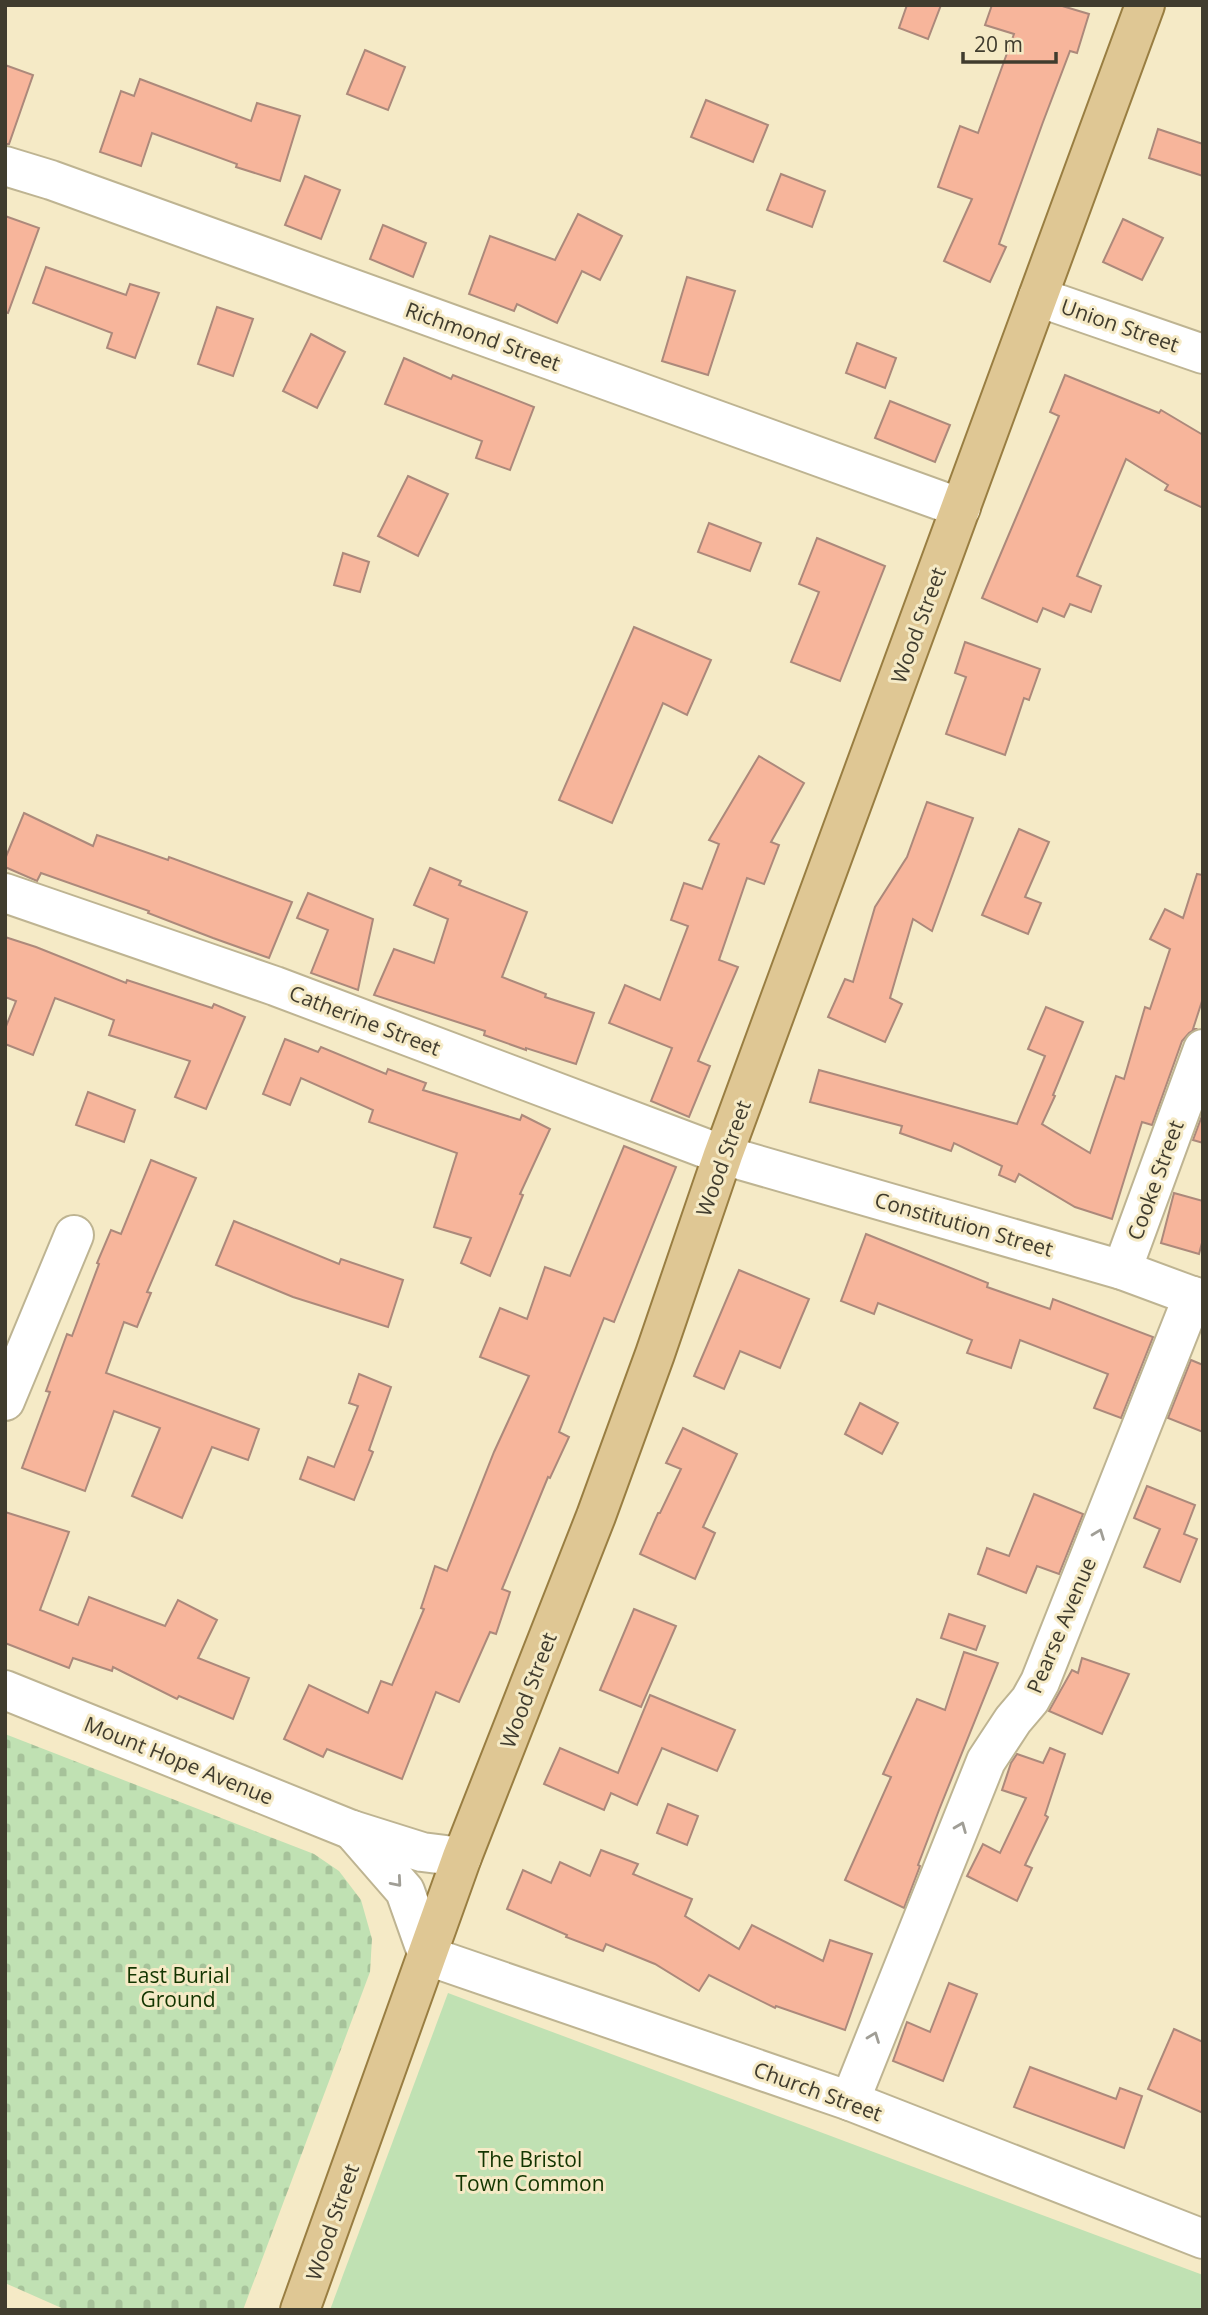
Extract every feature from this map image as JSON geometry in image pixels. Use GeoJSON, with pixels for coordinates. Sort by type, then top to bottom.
{"type":"FeatureCollection","features":[{"type":"Feature","properties":{"kind":"main road","name":"Wood Street"},"geometry":{"type":"LineString","coordinates":[[300,2310],[462,1857],[596,1516],[723,1155],[1145,5]]}},
{"type":"Feature","properties":{"kind":"street","name":"Richmond Street"},"geometry":{"type":"LineString","coordinates":[[5,166],[51,180],[961,508]]}},
{"type":"Feature","properties":{"kind":"street","name":"Union Street"},"geometry":{"type":"LineString","coordinates":[[1038,297],[1203,354]]}},
{"type":"Feature","properties":{"kind":"street","name":"Catherine Street"},"geometry":{"type":"LineString","coordinates":[[5,893],[275,986],[723,1155]]}},
{"type":"Feature","properties":{"kind":"street","name":"Cooke Street"},"geometry":{"type":"LineString","coordinates":[[1122,1270],[1203,1049]]}},
{"type":"Feature","properties":{"kind":"street","name":"Constitution Street"},"geometry":{"type":"LineString","coordinates":[[723,1155],[1122,1270],[1198,1298]]}},
{"type":"Feature","properties":{"kind":"street"},"geometry":{"type":"LineString","coordinates":[[5,1401],[74,1235]]}},
{"type":"Feature","properties":{"kind":"street","name":"Pearse Avenue"},"geometry":{"type":"LineString","coordinates":[[850,2101],[986,1761],[1041,1682],[1198,1298]]}},
{"type":"Feature","properties":{"kind":"street","name":"Mount Hope Avenue"},"geometry":{"type":"LineString","coordinates":[[5,1690],[352,1830],[422,1852],[462,1857]]}},
{"type":"Feature","properties":{"kind":"street","name":"Mount Hope Avenue"},"geometry":{"type":"LineString","coordinates":[[352,1830],[405,1891],[428,1956]]}},
{"type":"Feature","properties":{"kind":"street","name":"Church Street"},"geometry":{"type":"LineString","coordinates":[[428,1956],[850,2101],[1203,2239]]}},
{"type":"Feature","properties":{"kind":"green space","name":"East Burial Ground"},"geometry":{"type":"Polygon","coordinates":[[[5,1734],[314,1854],[339,1871],[361,1900],[372,1939],[370,1972],[243,2310],[66,2310],[5,2283],[5,1734]]]}},
{"type":"Feature","properties":{"kind":"green space","name":"The Bristol Town Common"},"geometry":{"type":"Polygon","coordinates":[[[448,1993],[1203,2275],[1203,2310],[330,2310],[448,1993]]]}},
{"type":"Feature","properties":{"kind":"building"},"geometry":{"type":"Polygon","coordinates":[[[907,5],[941,5],[928,39],[899,28],[907,5]]]}},
{"type":"Feature","properties":{"kind":"building"},"geometry":{"type":"Polygon","coordinates":[[[992,5],[1059,5],[1089,14],[1077,53],[1070,51],[1043,122],[999,244],[1006,247],[990,282],[944,261],[972,199],[938,187],[960,126],[978,133],[1014,34],[985,25],[992,5]]]}},
{"type":"Feature","properties":{"kind":"building"},"geometry":{"type":"Polygon","coordinates":[[[365,50],[405,67],[388,110],[347,94],[365,50]]]}},
{"type":"Feature","properties":{"kind":"building"},"geometry":{"type":"Polygon","coordinates":[[[5,65],[33,75],[9,144],[5,144],[5,65]]]}},
{"type":"Feature","properties":{"kind":"building"},"geometry":{"type":"Polygon","coordinates":[[[140,79],[251,121],[257,103],[300,116],[280,181],[236,167],[237,164],[152,133],[141,166],[100,152],[121,91],[134,96],[140,79]]]}},
{"type":"Feature","properties":{"kind":"building"},"geometry":{"type":"Polygon","coordinates":[[[706,100],[768,125],[753,162],[691,137],[706,100]]]}},
{"type":"Feature","properties":{"kind":"building"},"geometry":{"type":"Polygon","coordinates":[[[1158,129],[1203,144],[1203,176],[1149,158],[1158,129]]]}},
{"type":"Feature","properties":{"kind":"building"},"geometry":{"type":"Polygon","coordinates":[[[781,174],[825,191],[812,227],[767,210],[781,174]]]}},
{"type":"Feature","properties":{"kind":"building"},"geometry":{"type":"Polygon","coordinates":[[[305,176],[340,190],[321,239],[285,225],[305,176]]]}},
{"type":"Feature","properties":{"kind":"building"},"geometry":{"type":"Polygon","coordinates":[[[578,214],[622,236],[600,280],[582,271],[557,323],[517,304],[514,311],[469,294],[490,236],[555,260],[578,214]]]}},
{"type":"Feature","properties":{"kind":"building"},"geometry":{"type":"Polygon","coordinates":[[[5,216],[39,228],[8,313],[5,312],[5,216]]]}},
{"type":"Feature","properties":{"kind":"building"},"geometry":{"type":"Polygon","coordinates":[[[1123,219],[1163,238],[1142,280],[1103,262],[1123,219]]]}},
{"type":"Feature","properties":{"kind":"building"},"geometry":{"type":"Polygon","coordinates":[[[383,225],[426,243],[413,277],[370,259],[383,225]]]}},
{"type":"Feature","properties":{"kind":"building"},"geometry":{"type":"Polygon","coordinates":[[[46,267],[126,295],[130,284],[159,293],[135,358],[107,348],[112,333],[33,303],[46,267]]]}},
{"type":"Feature","properties":{"kind":"building"},"geometry":{"type":"Polygon","coordinates":[[[687,277],[735,291],[708,375],[662,361],[687,277]]]}},
{"type":"Feature","properties":{"kind":"building"},"geometry":{"type":"Polygon","coordinates":[[[217,307],[253,319],[233,376],[198,364],[217,307]]]}},
{"type":"Feature","properties":{"kind":"building"},"geometry":{"type":"Polygon","coordinates":[[[311,334],[345,352],[317,408],[283,391],[311,334]]]}},
{"type":"Feature","properties":{"kind":"building"},"geometry":{"type":"Polygon","coordinates":[[[857,343],[896,358],[885,388],[846,373],[857,343]]]}},
{"type":"Feature","properties":{"kind":"building"},"geometry":{"type":"Polygon","coordinates":[[[404,358],[451,379],[453,375],[534,407],[510,470],[476,458],[482,441],[385,404],[404,358]]]}},
{"type":"Feature","properties":{"kind":"building"},"geometry":{"type":"Polygon","coordinates":[[[1065,375],[1159,413],[1161,410],[1203,435],[1203,508],[1165,490],[1168,485],[1126,459],[1077,576],[1101,586],[1091,612],[1070,604],[1064,617],[1043,608],[1037,622],[982,598],[1059,416],[1050,412],[1065,375]]]}},
{"type":"Feature","properties":{"kind":"building"},"geometry":{"type":"Polygon","coordinates":[[[890,401],[950,425],[935,462],[875,438],[890,401]]]}},
{"type":"Feature","properties":{"kind":"building"},"geometry":{"type":"Polygon","coordinates":[[[408,476],[448,494],[418,556],[378,536],[408,476]]]}},
{"type":"Feature","properties":{"kind":"building"},"geometry":{"type":"Polygon","coordinates":[[[709,523],[761,543],[750,571],[698,552],[709,523]]]}},
{"type":"Feature","properties":{"kind":"building"},"geometry":{"type":"Polygon","coordinates":[[[817,538],[885,566],[840,681],[791,662],[819,592],[799,584],[817,538]]]}},
{"type":"Feature","properties":{"kind":"building"},"geometry":{"type":"Polygon","coordinates":[[[343,553],[369,562],[360,592],[334,585],[343,553]]]}},
{"type":"Feature","properties":{"kind":"building"},"geometry":{"type":"Polygon","coordinates":[[[634,627],[711,660],[687,715],[663,703],[612,823],[559,800],[634,627]]]}},
{"type":"Feature","properties":{"kind":"building"},"geometry":{"type":"Polygon","coordinates":[[[965,642],[1040,669],[1029,700],[1024,698],[1005,755],[946,734],[966,677],[955,673],[965,642]]]}},
{"type":"Feature","properties":{"kind":"building"},"geometry":{"type":"Polygon","coordinates":[[[759,756],[804,783],[771,842],[779,845],[764,884],[747,878],[719,960],[738,967],[698,1061],[710,1066],[689,1117],[651,1101],[672,1048],[609,1023],[625,985],[660,1000],[688,926],[671,920],[684,883],[702,889],[719,844],[709,840],[759,756]]]}},
{"type":"Feature","properties":{"kind":"building"},"geometry":{"type":"Polygon","coordinates":[[[927,802],[973,818],[932,931],[913,919],[890,998],[902,1004],[885,1042],[828,1017],[845,979],[853,982],[875,907],[907,857],[927,802]]]}},
{"type":"Feature","properties":{"kind":"building"},"geometry":{"type":"Polygon","coordinates":[[[24,813],[93,846],[97,835],[168,860],[169,857],[292,902],[269,958],[148,913],[149,911],[41,873],[37,881],[5,867],[5,859],[24,813]]]}},
{"type":"Feature","properties":{"kind":"building"},"geometry":{"type":"Polygon","coordinates":[[[1019,829],[1049,842],[1025,897],[1041,903],[1028,934],[982,915],[1019,829]]]}},
{"type":"Feature","properties":{"kind":"building"},"geometry":{"type":"Polygon","coordinates":[[[430,868],[461,881],[459,885],[527,912],[502,977],[546,994],[545,997],[594,1013],[576,1064],[526,1050],[484,1035],[485,1031],[374,995],[394,949],[434,963],[448,919],[414,905],[430,868]]]}},
{"type":"Feature","properties":{"kind":"building"},"geometry":{"type":"Polygon","coordinates":[[[1197,874],[1203,875],[1203,998],[1195,1029],[1182,1041],[1152,1125],[1142,1122],[1112,1219],[1075,1207],[1019,1174],[1015,1182],[999,1175],[1002,1166],[954,1143],[951,1151],[900,1133],[902,1126],[810,1102],[819,1070],[1017,1124],[1045,1056],[1028,1049],[1046,1007],[1083,1022],[1042,1124],[1090,1153],[1116,1076],[1124,1079],[1145,1007],[1150,1009],[1170,949],[1150,939],[1165,909],[1183,918],[1197,874]]]}},
{"type":"Feature","properties":{"kind":"building"},"geometry":{"type":"Polygon","coordinates":[[[308,893],[373,919],[358,990],[311,973],[328,930],[297,918],[308,893]]]}},
{"type":"Feature","properties":{"kind":"building"},"geometry":{"type":"Polygon","coordinates":[[[5,937],[126,983],[127,980],[212,1008],[214,1004],[245,1017],[206,1109],[175,1097],[190,1061],[109,1035],[114,1020],[55,998],[33,1055],[5,1044],[5,1029],[16,1001],[5,997],[5,937]]]}},
{"type":"Feature","properties":{"kind":"building"},"geometry":{"type":"Polygon","coordinates":[[[285,1039],[318,1052],[321,1047],[386,1074],[388,1069],[426,1083],[423,1090],[520,1120],[522,1115],[550,1129],[520,1194],[523,1195],[490,1276],[461,1263],[471,1238],[434,1227],[457,1153],[369,1122],[373,1110],[301,1078],[290,1105],[263,1094],[285,1039]]]}},
{"type":"Feature","properties":{"kind":"building"},"geometry":{"type":"Polygon","coordinates":[[[88,1092],[135,1110],[124,1142],[76,1125],[88,1092]]]}},
{"type":"Feature","properties":{"kind":"building"},"geometry":{"type":"Polygon","coordinates":[[[1203,1113],[1203,1143],[1193,1140],[1203,1113]]]}},
{"type":"Feature","properties":{"kind":"building"},"geometry":{"type":"Polygon","coordinates":[[[624,1146],[676,1167],[614,1322],[604,1318],[559,1432],[569,1437],[550,1478],[548,1477],[502,1589],[510,1592],[496,1634],[490,1632],[459,1702],[436,1692],[402,1779],[327,1749],[323,1757],[284,1739],[309,1685],[368,1713],[381,1681],[392,1685],[424,1609],[421,1608],[435,1566],[447,1571],[494,1452],[529,1376],[480,1357],[500,1308],[527,1319],[545,1267],[570,1276],[624,1146]]]}},
{"type":"Feature","properties":{"kind":"building"},"geometry":{"type":"Polygon","coordinates":[[[151,1160],[196,1178],[147,1292],[151,1293],[137,1327],[124,1322],[106,1373],[259,1429],[248,1460],[212,1447],[182,1518],[132,1496],[160,1428],[114,1411],[85,1491],[22,1468],[50,1392],[46,1391],[67,1334],[72,1336],[111,1230],[121,1234],[151,1160]]]}},
{"type":"Feature","properties":{"kind":"building"},"geometry":{"type":"Polygon","coordinates":[[[1174,1193],[1203,1201],[1203,1239],[1199,1254],[1161,1243],[1174,1193]]]}},
{"type":"Feature","properties":{"kind":"building"},"geometry":{"type":"Polygon","coordinates":[[[234,1221],[339,1264],[341,1259],[403,1280],[388,1327],[293,1297],[216,1265],[234,1221]]]}},
{"type":"Feature","properties":{"kind":"building"},"geometry":{"type":"Polygon","coordinates":[[[866,1234],[988,1283],[987,1287],[1050,1309],[1053,1299],[1153,1337],[1121,1418],[1094,1408],[1108,1374],[1020,1340],[1011,1368],[967,1353],[972,1340],[878,1303],[874,1314],[841,1301],[866,1234]]]}},
{"type":"Feature","properties":{"kind":"building"},"geometry":{"type":"Polygon","coordinates":[[[739,1270],[809,1299],[780,1368],[740,1351],[724,1389],[694,1376],[739,1270]]]}},
{"type":"Feature","properties":{"kind":"building"},"geometry":{"type":"Polygon","coordinates":[[[1191,1360],[1203,1365],[1203,1432],[1168,1418],[1191,1360]]]}},
{"type":"Feature","properties":{"kind":"building"},"geometry":{"type":"Polygon","coordinates":[[[359,1374],[391,1387],[369,1450],[373,1452],[354,1500],[300,1479],[308,1457],[334,1467],[358,1406],[349,1403],[359,1374]]]}},
{"type":"Feature","properties":{"kind":"building"},"geometry":{"type":"Polygon","coordinates":[[[860,1403],[898,1423],[882,1454],[845,1434],[860,1403]]]}},
{"type":"Feature","properties":{"kind":"building"},"geometry":{"type":"Polygon","coordinates":[[[683,1428],[737,1454],[703,1527],[715,1533],[695,1579],[640,1554],[681,1469],[666,1463],[683,1428]]]}},
{"type":"Feature","properties":{"kind":"building"},"geometry":{"type":"Polygon","coordinates":[[[1147,1486],[1195,1505],[1184,1534],[1197,1539],[1180,1582],[1144,1567],[1160,1529],[1134,1518],[1147,1486]]]}},
{"type":"Feature","properties":{"kind":"building"},"geometry":{"type":"Polygon","coordinates":[[[1034,1494],[1083,1514],[1059,1574],[1037,1566],[1026,1593],[978,1574],[987,1548],[1009,1556],[1034,1494]]]}},
{"type":"Feature","properties":{"kind":"building"},"geometry":{"type":"Polygon","coordinates":[[[5,1512],[69,1532],[40,1610],[78,1625],[89,1597],[165,1626],[178,1600],[217,1620],[198,1658],[249,1678],[233,1719],[179,1696],[177,1699],[113,1667],[112,1671],[73,1658],[69,1668],[5,1643],[5,1512]]]}},
{"type":"Feature","properties":{"kind":"building"},"geometry":{"type":"Polygon","coordinates":[[[634,1609],[676,1626],[641,1707],[600,1690],[634,1609]]]}},
{"type":"Feature","properties":{"kind":"building"},"geometry":{"type":"Polygon","coordinates":[[[949,1614],[985,1626],[976,1650],[941,1638],[949,1614]]]}},
{"type":"Feature","properties":{"kind":"building"},"geometry":{"type":"Polygon","coordinates":[[[964,1652],[998,1663],[939,1810],[904,1908],[845,1880],[891,1777],[883,1774],[917,1699],[945,1710],[964,1652]]]}},
{"type":"Feature","properties":{"kind":"building"},"geometry":{"type":"Polygon","coordinates":[[[1082,1658],[1129,1674],[1102,1734],[1049,1711],[1072,1670],[1078,1673],[1082,1658]]]}},
{"type":"Feature","properties":{"kind":"building"},"geometry":{"type":"Polygon","coordinates":[[[650,1695],[735,1730],[717,1771],[662,1748],[637,1805],[611,1793],[604,1810],[544,1784],[560,1748],[618,1773],[650,1695]]]}},
{"type":"Feature","properties":{"kind":"building"},"geometry":{"type":"Polygon","coordinates":[[[1050,1748],[1065,1754],[1045,1815],[1048,1817],[1025,1865],[1032,1868],[1017,1901],[967,1876],[983,1844],[1000,1853],[1026,1798],[1002,1790],[1011,1763],[1017,1754],[1043,1763],[1050,1748]]]}},
{"type":"Feature","properties":{"kind":"building"},"geometry":{"type":"Polygon","coordinates":[[[668,1804],[698,1816],[687,1845],[657,1833],[668,1804]]]}},
{"type":"Feature","properties":{"kind":"building"},"geometry":{"type":"Polygon","coordinates":[[[601,1850],[638,1864],[633,1874],[692,1899],[685,1916],[739,1949],[752,1925],[823,1961],[830,1940],[872,1954],[845,2030],[776,2006],[775,2008],[709,1975],[699,1991],[655,1964],[606,1944],[603,1951],[507,1909],[523,1870],[551,1883],[560,1862],[590,1876],[601,1850]]]}},
{"type":"Feature","properties":{"kind":"building"},"geometry":{"type":"Polygon","coordinates":[[[949,1983],[977,1994],[943,2081],[893,2061],[907,2022],[930,2032],[949,1983]]]}},
{"type":"Feature","properties":{"kind":"building"},"geometry":{"type":"Polygon","coordinates":[[[1174,2029],[1203,2042],[1203,2113],[1148,2089],[1174,2029]]]}},
{"type":"Feature","properties":{"kind":"building"},"geometry":{"type":"Polygon","coordinates":[[[1030,2067],[1116,2099],[1120,2088],[1142,2096],[1124,2148],[1014,2107],[1030,2067]]]}}]}
